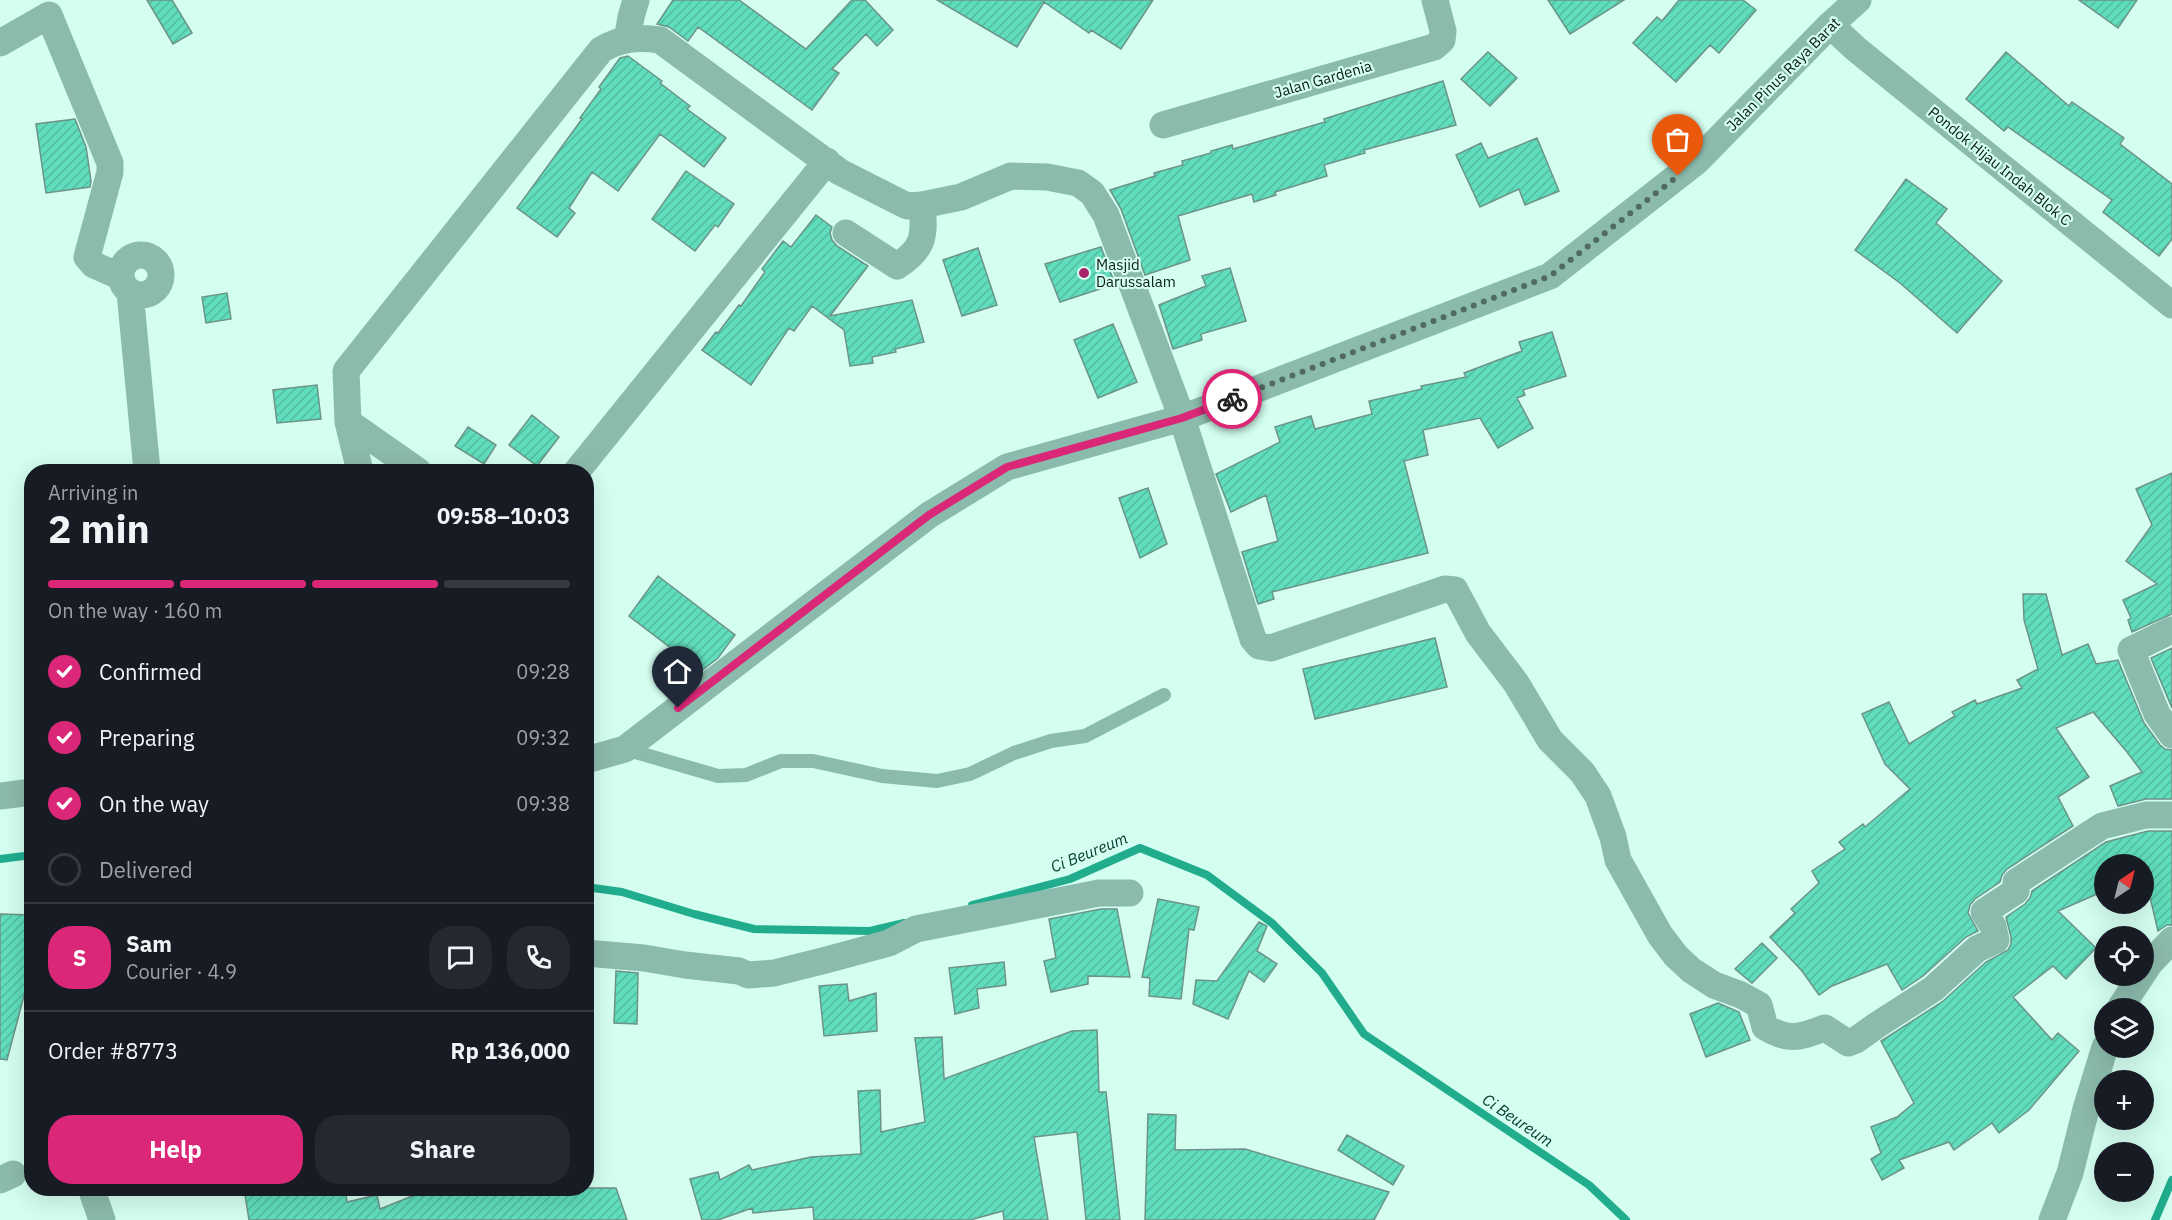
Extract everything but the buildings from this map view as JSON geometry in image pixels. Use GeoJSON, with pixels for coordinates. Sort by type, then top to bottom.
{"type":"FeatureCollection","features":[{"type":"Feature","properties":{"kind":"street"},"geometry":{"type":"LineString","coordinates":[[627,40],[636,0]]}},
{"type":"Feature","properties":{"kind":"street","name":"Jalan Gardenia"},"geometry":{"type":"LineString","coordinates":[[1163,125],[1434,47],[1442,40],[1443,31],[1434,0]]}},
{"type":"Feature","properties":{"kind":"street","name":"Jalan Pinus Raya Barat"},"geometry":{"type":"LineString","coordinates":[[594,758],[625,749],[929,515],[1007,467],[1182,418],[1550,276],[1697,161],[1830,25],[1858,0]]}},
{"type":"Feature","properties":{"kind":"street"},"geometry":{"type":"LineString","coordinates":[[0,43],[49,15],[110,163],[110,172],[87,257],[94,265],[125,284],[146,464]]}},
{"type":"Feature","properties":{"kind":"street","name":"Pondok Hijau Indah Blok C"},"geometry":{"type":"LineString","coordinates":[[1830,25],[1865,57],[2172,305]]}},
{"type":"Feature","properties":{"kind":"street"},"geometry":{"type":"LineString","coordinates":[[358,464],[348,422],[346,371],[601,50],[614,42],[643,38],[660,40],[840,172],[907,206],[922,206],[961,196],[1011,176],[1047,177],[1078,183],[1092,193],[1106,215],[1182,418],[1253,639],[1259,646],[1271,648],[1445,589],[1455,590],[1479,633],[1516,683],[1550,740],[1582,772],[1598,796],[1613,837],[1618,860],[1660,935],[1676,956],[1691,970],[1714,985],[1741,995],[1759,1005],[1765,1027],[1779,1035],[1790,1038],[1824,1028],[1848,1043],[1856,1040],[1877,1024],[1934,989],[1977,950],[1996,940],[1993,926],[1984,912],[2016,891],[2016,882],[2102,826],[2146,815],[2172,815]]}},
{"type":"Feature","properties":{"kind":"street"},"geometry":{"type":"LineString","coordinates":[[583,464],[827,161]]}},
{"type":"Feature","properties":{"kind":"street"},"geometry":{"type":"LineString","coordinates":[[846,233],[897,266],[919,249],[924,230],[922,206]]}},
{"type":"Feature","properties":{"kind":"street"},"geometry":{"type":"LineString","coordinates":[[348,422],[408,464]]}},
{"type":"Feature","properties":{"kind":"street"},"geometry":{"type":"LineString","coordinates":[[2172,630],[2131,650],[2157,714],[2172,735]]}},
{"type":"Feature","properties":{"kind":"street"},"geometry":{"type":"LineString","coordinates":[[0,796],[24,793]]}},
{"type":"Feature","properties":{"kind":"street"},"geometry":{"type":"LineString","coordinates":[[594,954],[739,971],[748,975],[774,973],[889,943],[916,929],[1099,893],[1130,893]]}},
{"type":"Feature","properties":{"kind":"street"},"geometry":{"type":"LineString","coordinates":[[2154,959],[2172,940]]}},
{"type":"Feature","properties":{"kind":"street"},"geometry":{"type":"LineString","coordinates":[[2052,1220],[2070,1173],[2102,1058]]}},
{"type":"Feature","properties":{"kind":"street"},"geometry":{"type":"LineString","coordinates":[[94,1196],[102,1220]]}},
{"type":"Feature","properties":{"kind":"lane"},"geometry":{"type":"LineString","coordinates":[[625,749],[718,776],[746,775],[781,761],[813,761],[882,776],[937,781],[970,774],[1014,753],[1051,741],[1085,736],[1164,695]]}},
{"type":"Feature","properties":{"kind":"waterway","name":"Ci Beureum"},"geometry":{"type":"LineString","coordinates":[[972,905],[1070,879],[1140,848],[1207,875],[1272,923],[1322,973],[1364,1034],[1589,1185],[1626,1220]]}},
{"type":"Feature","properties":{"kind":"waterway","name":"Ci Beureum"},"geometry":{"type":"LineString","coordinates":[[0,859],[24,856]]}},
{"type":"Feature","properties":{"kind":"waterway","name":"Ci Beureum"},"geometry":{"type":"LineString","coordinates":[[594,888],[622,892],[754,929],[870,931],[904,923]]}},
{"type":"Feature","properties":{"kind":"waterway","name":"Ci Beureum"},"geometry":{"type":"LineString","coordinates":[[2155,1220],[2172,1180]]}},
{"type":"Feature","properties":{"kind":"way so far"},"geometry":{"type":"LineString","coordinates":[[1232,399],[1550,276],[1678,176]]}},
{"type":"Feature","properties":{"kind":"place","name":"Masjid Darussalam"},"geometry":{"type":"Point","coordinates":[1084,273]}},
{"type":"Feature","properties":{"kind":"route"},"geometry":{"type":"LineString","coordinates":[[678,708],[929,515],[1007,467],[1182,418],[1232,399]]}}]}
